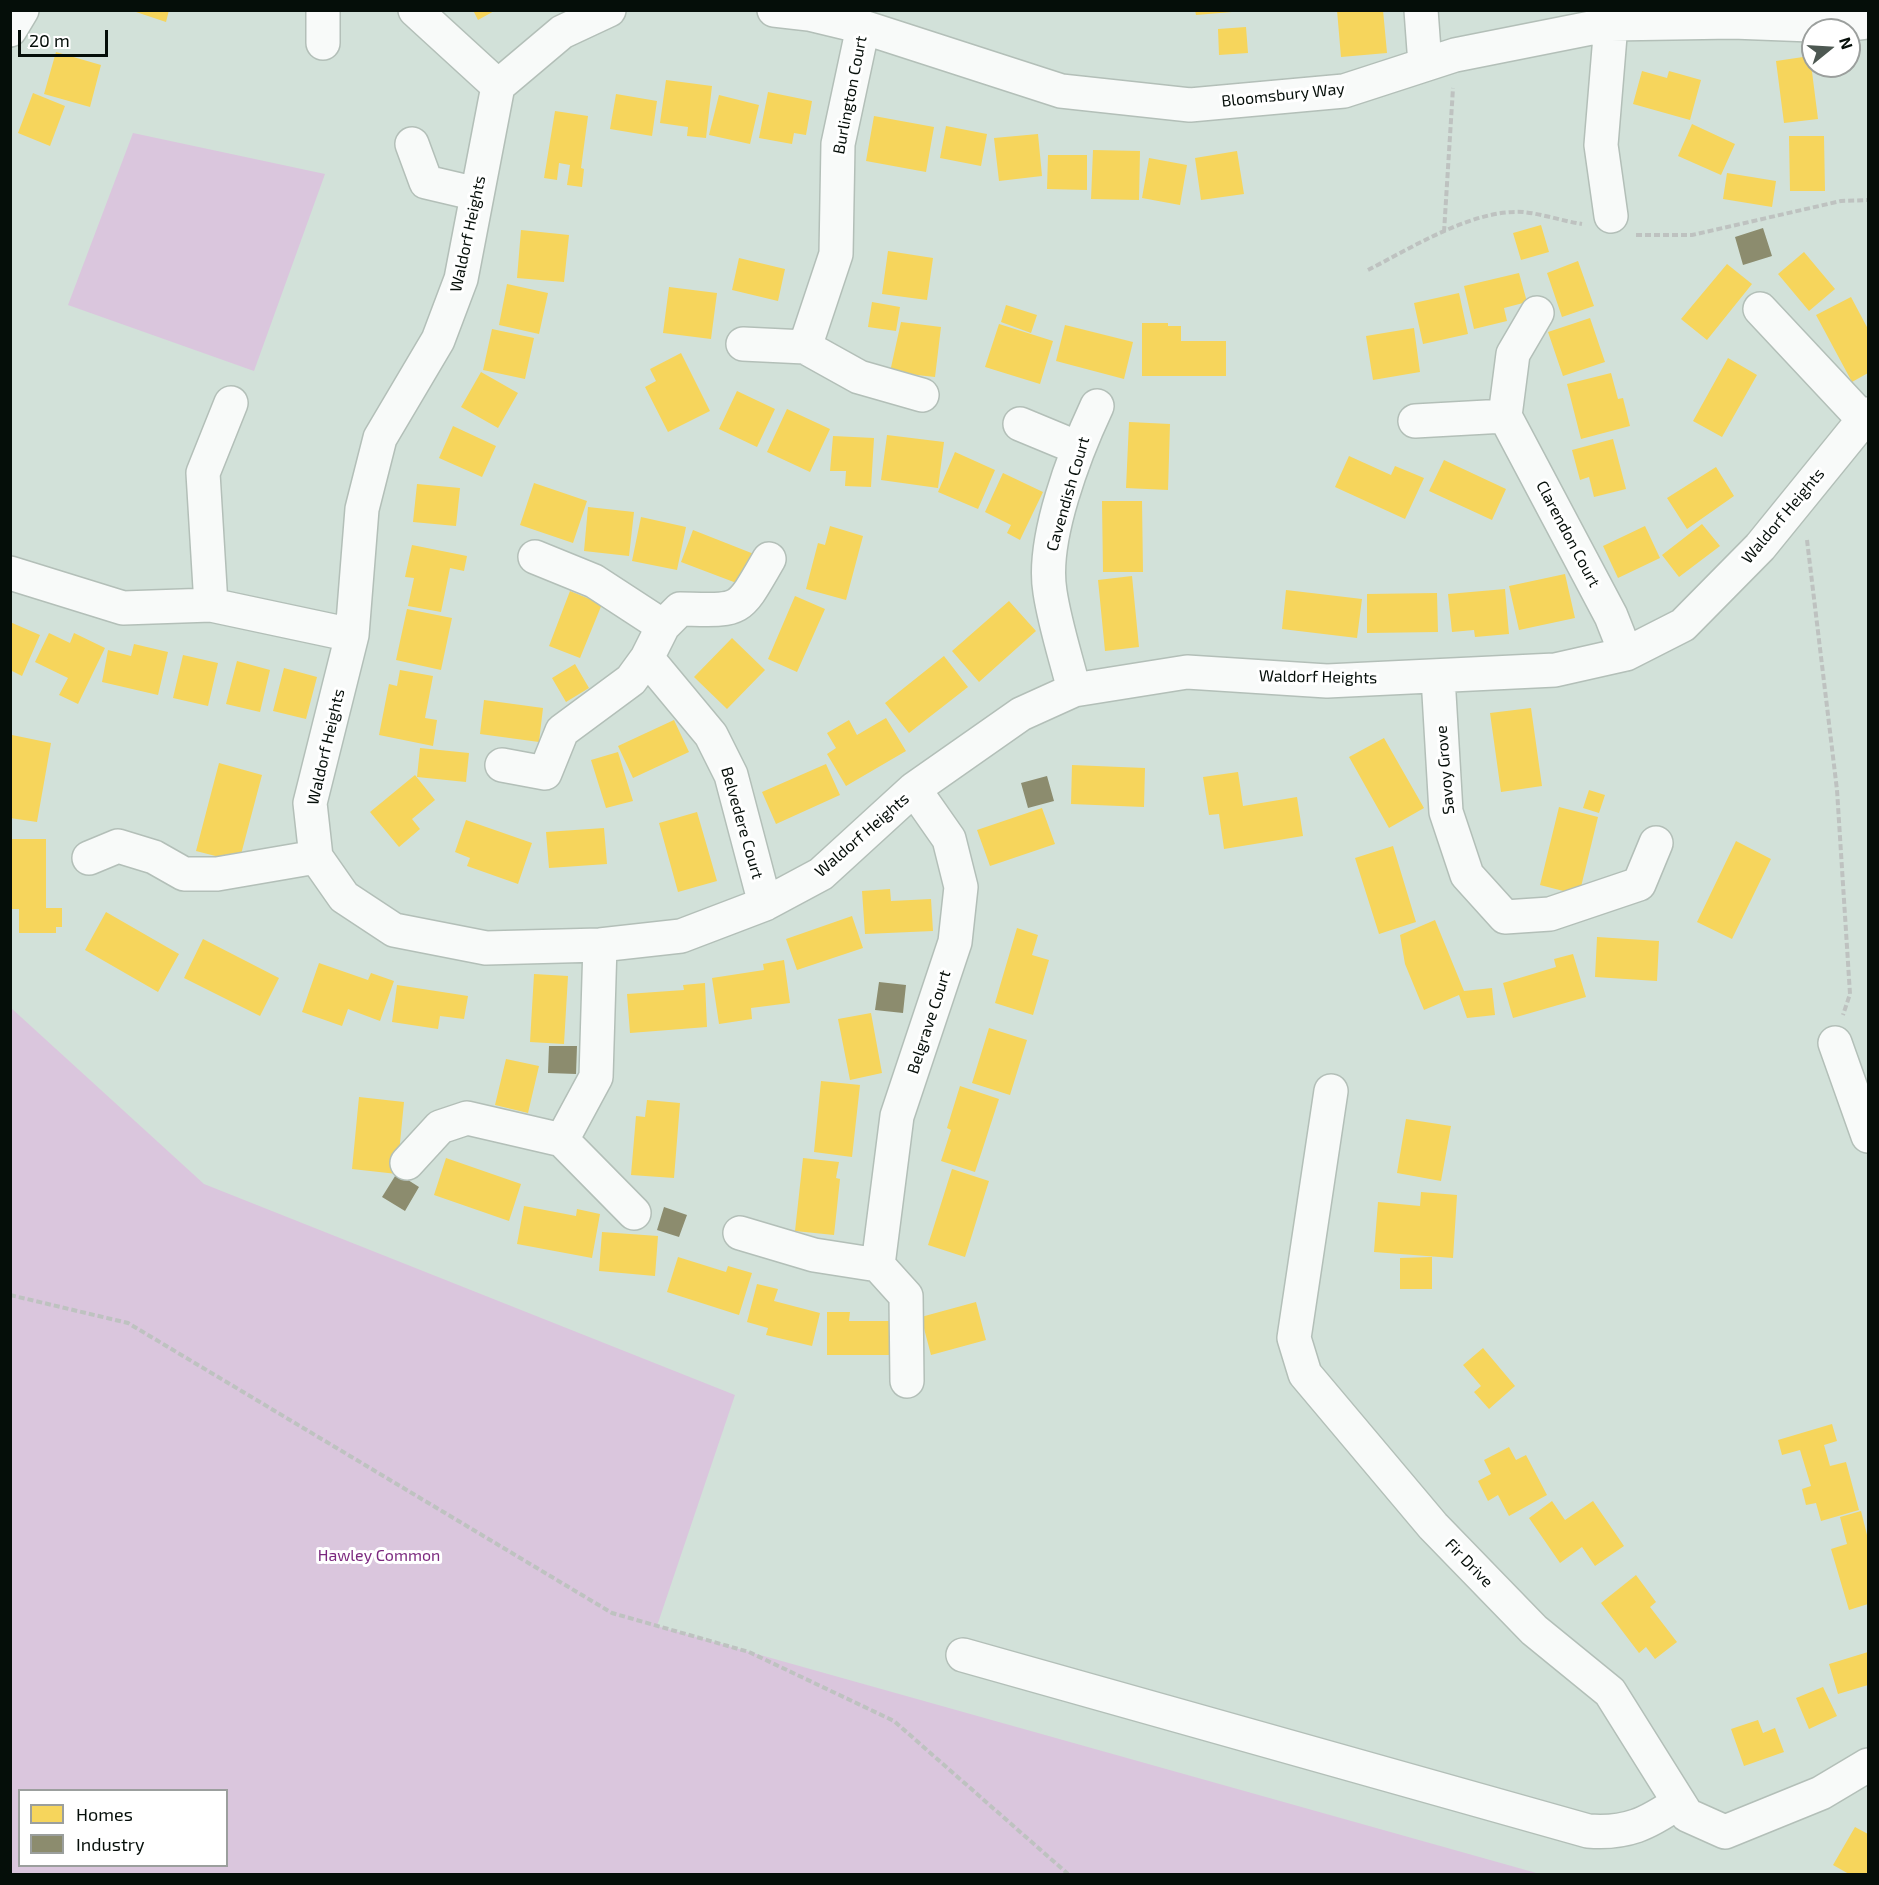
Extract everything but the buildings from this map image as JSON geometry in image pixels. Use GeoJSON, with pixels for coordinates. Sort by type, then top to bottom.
{"type":"FeatureCollection","features":[{"type":"Feature","properties":{"kind":"street"},"geometry":{"type":"LineString","coordinates":[[10,30],[22,10]]}},
{"type":"Feature","properties":{"kind":"street"},"geometry":{"type":"LineString","coordinates":[[323,10],[323,43]]}},
{"type":"Feature","properties":{"kind":"street"},"geometry":{"type":"LineString","coordinates":[[416,10],[498,86],[562,32],[609,10]]}},
{"type":"Feature","properties":{"kind":"street","name":"Bloomsbury Way"},"geometry":{"type":"LineString","coordinates":[[774,10],[809,14],[863,27],[1061,91],[1190,105],[1344,91],[1440,59],[1611,24],[1733,22],[1837,26],[1869,22]]}},
{"type":"Feature","properties":{"kind":"street"},"geometry":{"type":"LineString","coordinates":[[1420,10],[1440,59]]}},
{"type":"Feature","properties":{"kind":"street"},"geometry":{"type":"LineString","coordinates":[[1611,24],[1601,145],[1611,216]]}},
{"type":"Feature","properties":{"kind":"street","name":"Burlington Court"},"geometry":{"type":"LineString","coordinates":[[805,347],[836,254],[838,144],[863,27]]}},
{"type":"Feature","properties":{"kind":"street","name":"Waldorf Heights"},"geometry":{"type":"LineString","coordinates":[[498,86],[461,279],[438,340],[380,438],[362,509],[352,635],[310,803],[316,857],[344,897],[394,930],[486,948],[600,945],[681,936],[765,904],[821,874],[914,789],[1021,714],[1074,690],[1187,672],[1327,681],[1555,670],[1626,654],[1683,625],[1760,547],[1866,417]]}},
{"type":"Feature","properties":{"kind":"street"},"geometry":{"type":"LineString","coordinates":[[412,144],[426,182],[477,194]]}},
{"type":"Feature","properties":{"kind":"street"},"geometry":{"type":"LineString","coordinates":[[1760,309],[1866,417]]}},
{"type":"Feature","properties":{"kind":"street"},"geometry":{"type":"LineString","coordinates":[[1415,421],[1505,416],[1513,354],[1538,313]]}},
{"type":"Feature","properties":{"kind":"street"},"geometry":{"type":"LineString","coordinates":[[743,344],[805,347],[859,377],[922,394]]}},
{"type":"Feature","properties":{"kind":"street"},"geometry":{"type":"LineString","coordinates":[[211,605],[203,473],[231,403]]}},
{"type":"Feature","properties":{"kind":"street","name":"Cavendish Court"},"geometry":{"type":"LineString","coordinates":[[1074,690],[1049,590],[1050,547],[1078,448],[1097,406]]}},
{"type":"Feature","properties":{"kind":"street","name":"Clarendon Court"},"geometry":{"type":"LineString","coordinates":[[1505,416],[1611,616],[1626,654]]}},
{"type":"Feature","properties":{"kind":"street"},"geometry":{"type":"LineString","coordinates":[[1020,424],[1078,448]]}},
{"type":"Feature","properties":{"kind":"street"},"geometry":{"type":"LineString","coordinates":[[535,557],[594,581],[663,626]]}},
{"type":"Feature","properties":{"kind":"street"},"geometry":{"type":"LineString","coordinates":[[502,765],[545,773],[562,731],[597,708],[630,680],[647,658],[663,626],[680,609],[726,610],[744,603],[769,559]]}},
{"type":"Feature","properties":{"kind":"street"},"geometry":{"type":"LineString","coordinates":[[10,573],[123,608],[211,605],[352,635]]}},
{"type":"Feature","properties":{"kind":"street","name":"Belvedere Court"},"geometry":{"type":"LineString","coordinates":[[647,658],[711,735],[731,775],[765,904]]}},
{"type":"Feature","properties":{"kind":"street","name":"Savoy Grove"},"geometry":{"type":"LineString","coordinates":[[1438,677],[1446,812],[1467,876],[1505,917],[1550,914],[1639,884],[1656,843]]}},
{"type":"Feature","properties":{"kind":"street","name":"Belgrave Court"},"geometry":{"type":"LineString","coordinates":[[878,1265],[897,1116],[955,942],[961,887],[949,839],[914,789]]}},
{"type":"Feature","properties":{"kind":"street"},"geometry":{"type":"LineString","coordinates":[[89,858],[118,846],[154,857],[184,874],[217,874],[316,857]]}},
{"type":"Feature","properties":{"kind":"street"},"geometry":{"type":"LineString","coordinates":[[562,1140],[596,1077],[600,945]]}},
{"type":"Feature","properties":{"kind":"street"},"geometry":{"type":"LineString","coordinates":[[1834,1043],[1869,1136]]}},
{"type":"Feature","properties":{"kind":"street","name":"Fir Drive"},"geometry":{"type":"LineString","coordinates":[[1331,1091],[1294,1338],[1305,1374],[1433,1526],[1534,1630],[1610,1692],[1687,1815],[1725,1832],[1821,1792],[1869,1764]]}},
{"type":"Feature","properties":{"kind":"street"},"geometry":{"type":"LineString","coordinates":[[407,1163],[440,1127],[467,1118],[562,1140],[634,1213]]}},
{"type":"Feature","properties":{"kind":"street"},"geometry":{"type":"LineString","coordinates":[[740,1233],[814,1256],[878,1265],[906,1296],[907,1381]]}},
{"type":"Feature","properties":{"kind":"street"},"geometry":{"type":"LineString","coordinates":[[963,1655],[1588,1830],[1615,1833],[1637,1826],[1679,1802]]}},
{"type":"Feature","properties":{"kind":"path"},"geometry":{"type":"LineString","coordinates":[[1440,59],[1444,232]]}},
{"type":"Feature","properties":{"kind":"path"},"geometry":{"type":"LineString","coordinates":[[1802,494],[1837,790],[1850,994],[1834,1043]]}},
{"type":"Feature","properties":{"kind":"path"},"geometry":{"type":"LineString","coordinates":[[10,1295],[128,1323],[612,1614],[749,1652],[894,1720],[1068,1875]]}},
{"type":"Feature","properties":{"kind":"green space"},"geometry":{"type":"Polygon","coordinates":[[[133,133],[325,174],[254,371],[68,305],[133,133]]]}},
{"type":"Feature","properties":{"kind":"green space","name":"Hawley Common"},"geometry":{"type":"Polygon","coordinates":[[[10,1007],[204,1184],[735,1395],[657,1626],[1540,1874],[11,1874],[10,1007]]]}}]}
